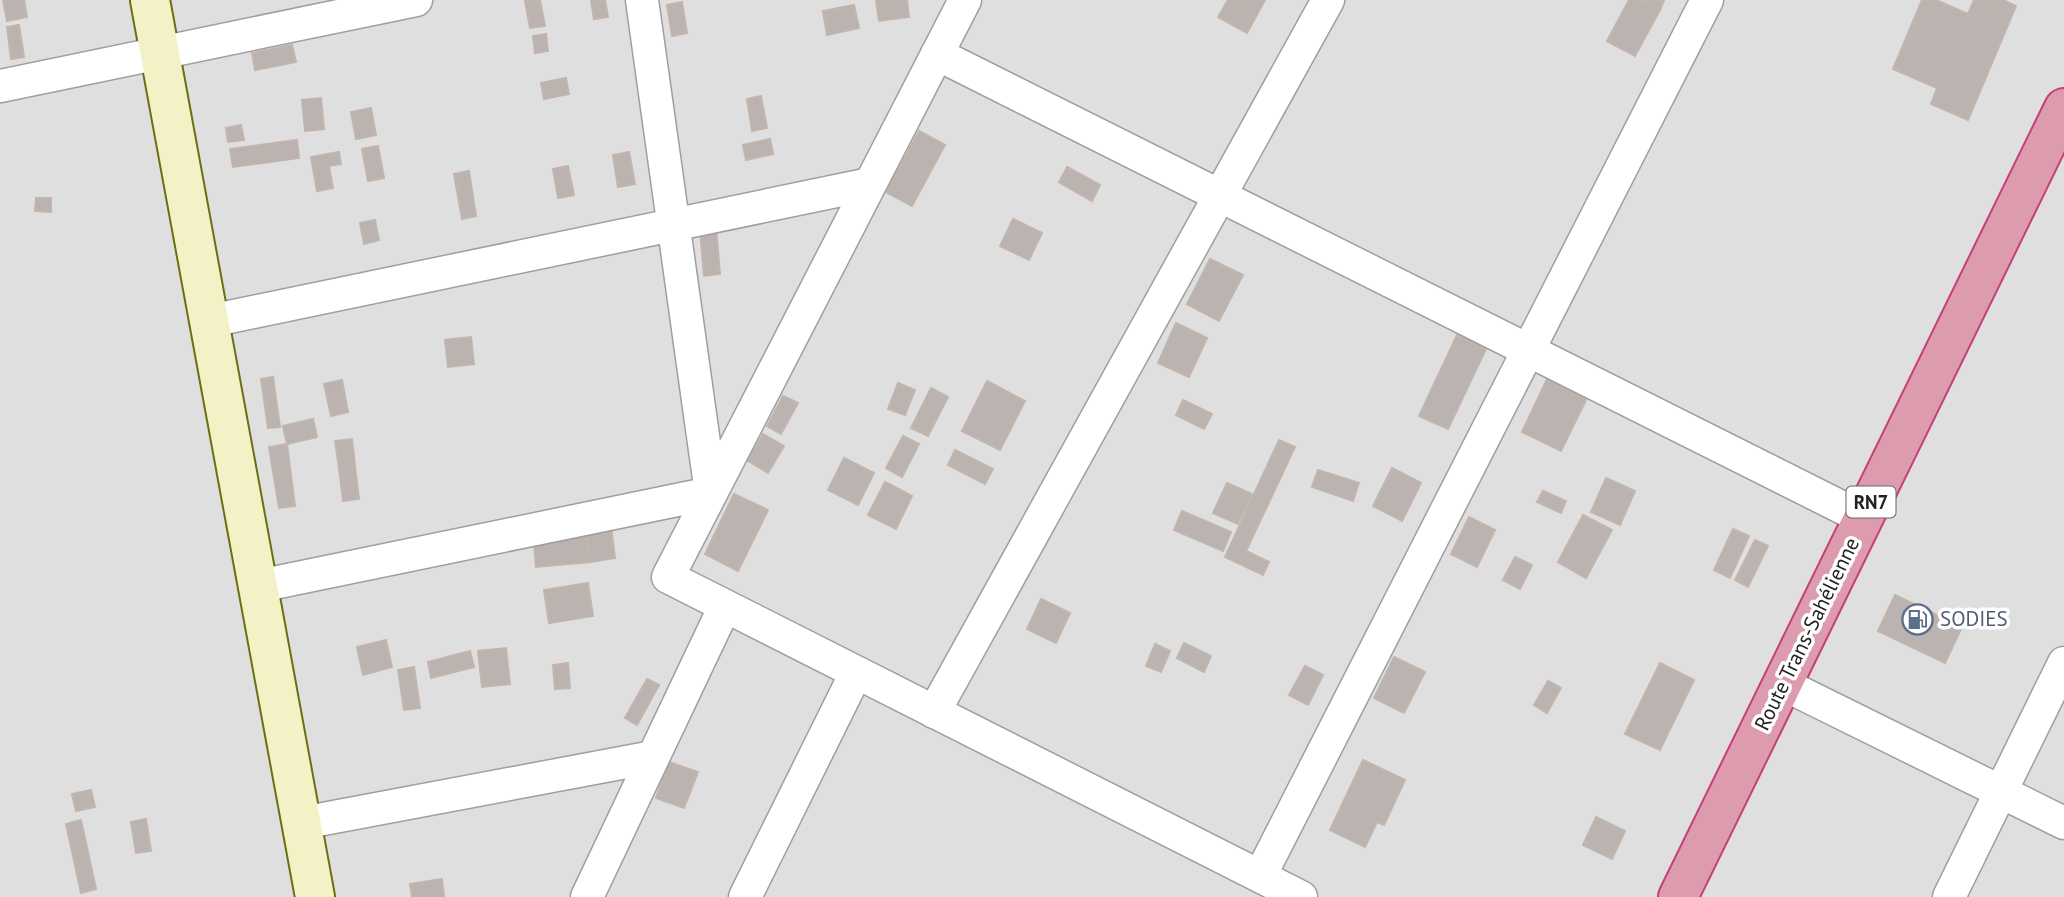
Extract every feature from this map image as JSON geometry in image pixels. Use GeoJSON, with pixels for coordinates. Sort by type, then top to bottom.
{"type":"FeatureCollection","features":[{"type":"Feature","properties":{"kind":"highway","name":"Route Trans-Sahélienne"},"geometry":{"type":"LineString","coordinates":[[1678,897],[2064,108]]}},
{"type":"Feature","properties":{"kind":"street"},"geometry":{"type":"LineString","coordinates":[[150,0],[316,897]]}},
{"type":"Feature","properties":{"kind":"street"},"geometry":{"type":"LineString","coordinates":[[0,86],[416,0]]}},
{"type":"Feature","properties":{"kind":"street"},"geometry":{"type":"LineString","coordinates":[[642,0],[711,493]]}},
{"type":"Feature","properties":{"kind":"street"},"geometry":{"type":"LineString","coordinates":[[965,0],[668,577],[1301,897]]}},
{"type":"Feature","properties":{"kind":"street"},"geometry":{"type":"LineString","coordinates":[[933,712],[1328,0]]}},
{"type":"Feature","properties":{"kind":"street"},"geometry":{"type":"LineString","coordinates":[[1260,876],[1707,0]]}},
{"type":"Feature","properties":{"kind":"street"},"geometry":{"type":"LineString","coordinates":[[937,54],[1863,518]]}},
{"type":"Feature","properties":{"kind":"street"},"geometry":{"type":"LineString","coordinates":[[210,321],[870,184]]}},
{"type":"Feature","properties":{"kind":"street"},"geometry":{"type":"LineString","coordinates":[[259,586],[711,493]]}},
{"type":"Feature","properties":{"kind":"street"},"geometry":{"type":"LineString","coordinates":[[587,897],[725,606]]}},
{"type":"Feature","properties":{"kind":"street"},"geometry":{"type":"LineString","coordinates":[[1949,897],[2064,663]]}},
{"type":"Feature","properties":{"kind":"street"},"geometry":{"type":"LineString","coordinates":[[745,897],[856,673]]}},
{"type":"Feature","properties":{"kind":"street"},"geometry":{"type":"LineString","coordinates":[[1783,684],[2064,823]]}},
{"type":"Feature","properties":{"kind":"street"},"geometry":{"type":"LineString","coordinates":[[302,823],[653,757]]}},
{"type":"Feature","properties":{"kind":"shaded area"},"geometry":{"type":"Polygon","coordinates":[[[0,0],[2064,0],[2064,897],[0,897],[0,0]]]}},
{"type":"Feature","properties":{"kind":"building"},"geometry":{"type":"Polygon","coordinates":[[[3,0],[24,0],[27,17],[7,21],[3,0]]]}},
{"type":"Feature","properties":{"kind":"building"},"geometry":{"type":"Polygon","coordinates":[[[540,0],[545,26],[530,28],[525,1],[540,0]]]}},
{"type":"Feature","properties":{"kind":"building"},"geometry":{"type":"Polygon","coordinates":[[[591,0],[605,0],[608,17],[594,19],[591,0]]]}},
{"type":"Feature","properties":{"kind":"building"},"geometry":{"type":"Polygon","coordinates":[[[876,0],[907,0],[909,17],[879,21],[876,0]]]}},
{"type":"Feature","properties":{"kind":"building"},"geometry":{"type":"Polygon","coordinates":[[[1228,0],[1265,0],[1247,33],[1218,17],[1228,0]]]}},
{"type":"Feature","properties":{"kind":"building"},"geometry":{"type":"Polygon","coordinates":[[[1629,0],[1641,0],[1660,10],[1635,56],[1607,41],[1629,0]]]}},
{"type":"Feature","properties":{"kind":"building"},"geometry":{"type":"Polygon","coordinates":[[[1641,0],[1664,0],[1660,10],[1641,0]]]}},
{"type":"Feature","properties":{"kind":"building"},"geometry":{"type":"Polygon","coordinates":[[[1922,0],[1936,0],[1968,14],[1974,0],[2003,0],[2016,6],[1968,120],[1931,104],[1937,88],[1893,69],[1922,0]]]}},
{"type":"Feature","properties":{"kind":"building"},"geometry":{"type":"Polygon","coordinates":[[[682,2],[687,33],[672,36],[667,5],[682,2]]]}},
{"type":"Feature","properties":{"kind":"building"},"geometry":{"type":"Polygon","coordinates":[[[854,5],[859,28],[827,35],[823,11],[854,5]]]}},
{"type":"Feature","properties":{"kind":"building"},"geometry":{"type":"Polygon","coordinates":[[[19,25],[24,57],[11,59],[7,27],[19,25]]]}},
{"type":"Feature","properties":{"kind":"building"},"geometry":{"type":"Polygon","coordinates":[[[546,34],[548,51],[535,53],[533,36],[546,34]]]}},
{"type":"Feature","properties":{"kind":"building"},"geometry":{"type":"Polygon","coordinates":[[[292,45],[296,62],[255,70],[252,53],[292,45]]]}},
{"type":"Feature","properties":{"kind":"building"},"geometry":{"type":"Polygon","coordinates":[[[566,78],[569,94],[544,99],[541,83],[566,78]]]}},
{"type":"Feature","properties":{"kind":"building"},"geometry":{"type":"Polygon","coordinates":[[[761,96],[767,128],[752,131],[747,99],[761,96]]]}},
{"type":"Feature","properties":{"kind":"building"},"geometry":{"type":"Polygon","coordinates":[[[321,98],[324,129],[305,131],[302,100],[321,98]]]}},
{"type":"Feature","properties":{"kind":"building"},"geometry":{"type":"Polygon","coordinates":[[[371,108],[376,135],[356,139],[351,112],[371,108]]]}},
{"type":"Feature","properties":{"kind":"building"},"geometry":{"type":"Polygon","coordinates":[[[241,125],[244,140],[228,142],[226,128],[241,125]]]}},
{"type":"Feature","properties":{"kind":"building"},"geometry":{"type":"Polygon","coordinates":[[[919,131],[945,145],[912,206],[886,192],[919,131]]]}},
{"type":"Feature","properties":{"kind":"building"},"geometry":{"type":"Polygon","coordinates":[[[770,139],[773,154],[746,160],[743,145],[770,139]]]}},
{"type":"Feature","properties":{"kind":"building"},"geometry":{"type":"Polygon","coordinates":[[[297,140],[299,158],[233,167],[230,149],[297,140]]]}},
{"type":"Feature","properties":{"kind":"building"},"geometry":{"type":"Polygon","coordinates":[[[378,146],[384,178],[368,181],[362,149],[378,146]]]}},
{"type":"Feature","properties":{"kind":"building"},"geometry":{"type":"Polygon","coordinates":[[[339,152],[341,164],[329,166],[333,188],[317,191],[311,157],[339,152]]]}},
{"type":"Feature","properties":{"kind":"building"},"geometry":{"type":"Polygon","coordinates":[[[629,152],[635,184],[618,187],[613,155],[629,152]]]}},
{"type":"Feature","properties":{"kind":"building"},"geometry":{"type":"Polygon","coordinates":[[[568,166],[574,195],[558,198],[553,169],[568,166]]]}},
{"type":"Feature","properties":{"kind":"building"},"geometry":{"type":"Polygon","coordinates":[[[1067,167],[1100,185],[1092,201],[1059,182],[1067,167]]]}},
{"type":"Feature","properties":{"kind":"building"},"geometry":{"type":"Polygon","coordinates":[[[469,171],[476,216],[462,219],[454,174],[469,171]]]}},
{"type":"Feature","properties":{"kind":"building"},"geometry":{"type":"Polygon","coordinates":[[[36,198],[51,198],[51,212],[35,211],[36,198]]]}},
{"type":"Feature","properties":{"kind":"building"},"geometry":{"type":"Polygon","coordinates":[[[1013,219],[1042,233],[1029,260],[1000,246],[1013,219]]]}},
{"type":"Feature","properties":{"kind":"building"},"geometry":{"type":"Polygon","coordinates":[[[375,220],[379,240],[364,244],[360,223],[375,220]]]}},
{"type":"Feature","properties":{"kind":"building"},"geometry":{"type":"Polygon","coordinates":[[[716,228],[720,274],[704,276],[700,230],[716,228]]]}},
{"type":"Feature","properties":{"kind":"building"},"geometry":{"type":"Polygon","coordinates":[[[1210,259],[1243,275],[1219,321],[1187,304],[1210,259]]]}},
{"type":"Feature","properties":{"kind":"building"},"geometry":{"type":"Polygon","coordinates":[[[1176,323],[1207,338],[1189,377],[1158,363],[1176,323]]]}},
{"type":"Feature","properties":{"kind":"building"},"geometry":{"type":"Polygon","coordinates":[[[1457,335],[1486,349],[1448,429],[1419,416],[1457,335]]]}},
{"type":"Feature","properties":{"kind":"building"},"geometry":{"type":"Polygon","coordinates":[[[471,337],[474,364],[448,367],[445,340],[471,337]]]}},
{"type":"Feature","properties":{"kind":"building"},"geometry":{"type":"Polygon","coordinates":[[[273,377],[280,427],[268,428],[261,379],[273,377]]]}},
{"type":"Feature","properties":{"kind":"building"},"geometry":{"type":"Polygon","coordinates":[[[1547,379],[1587,398],[1561,451],[1522,432],[1547,379]]]}},
{"type":"Feature","properties":{"kind":"building"},"geometry":{"type":"Polygon","coordinates":[[[342,380],[348,412],[331,416],[324,384],[342,380]]]}},
{"type":"Feature","properties":{"kind":"building"},"geometry":{"type":"Polygon","coordinates":[[[987,381],[1025,401],[1000,450],[962,431],[987,381]]]}},
{"type":"Feature","properties":{"kind":"building"},"geometry":{"type":"Polygon","coordinates":[[[898,383],[915,390],[905,415],[888,409],[898,383]]]}},
{"type":"Feature","properties":{"kind":"building"},"geometry":{"type":"Polygon","coordinates":[[[931,388],[948,397],[928,436],[911,428],[931,388]]]}},
{"type":"Feature","properties":{"kind":"building"},"geometry":{"type":"Polygon","coordinates":[[[783,396],[798,403],[781,434],[767,426],[783,396]]]}},
{"type":"Feature","properties":{"kind":"building"},"geometry":{"type":"Polygon","coordinates":[[[1183,400],[1212,414],[1204,429],[1176,415],[1183,400]]]}},
{"type":"Feature","properties":{"kind":"building"},"geometry":{"type":"Polygon","coordinates":[[[313,419],[317,437],[287,444],[283,426],[313,419]]]}},
{"type":"Feature","properties":{"kind":"building"},"geometry":{"type":"Polygon","coordinates":[[[763,434],[784,446],[768,473],[748,461],[763,434]]]}},
{"type":"Feature","properties":{"kind":"building"},"geometry":{"type":"Polygon","coordinates":[[[903,436],[919,444],[902,477],[886,468],[903,436]]]}},
{"type":"Feature","properties":{"kind":"building"},"geometry":{"type":"Polygon","coordinates":[[[352,439],[355,466],[339,468],[335,441],[352,439]]]}},
{"type":"Feature","properties":{"kind":"building"},"geometry":{"type":"Polygon","coordinates":[[[1279,440],[1295,447],[1246,551],[1269,562],[1263,575],[1225,557],[1279,440]]]}},
{"type":"Feature","properties":{"kind":"building"},"geometry":{"type":"Polygon","coordinates":[[[287,444],[295,506],[279,508],[269,447],[287,444]]]}},
{"type":"Feature","properties":{"kind":"building"},"geometry":{"type":"Polygon","coordinates":[[[955,450],[993,469],[985,484],[948,465],[955,450]]]}},
{"type":"Feature","properties":{"kind":"building"},"geometry":{"type":"Polygon","coordinates":[[[844,458],[874,473],[858,505],[828,490],[844,458]]]}},
{"type":"Feature","properties":{"kind":"building"},"geometry":{"type":"Polygon","coordinates":[[[355,466],[359,499],[343,501],[339,468],[355,466]]]}},
{"type":"Feature","properties":{"kind":"building"},"geometry":{"type":"Polygon","coordinates":[[[1392,468],[1421,483],[1402,521],[1373,506],[1392,468]]]}},
{"type":"Feature","properties":{"kind":"building"},"geometry":{"type":"Polygon","coordinates":[[[1318,470],[1359,483],[1353,501],[1312,487],[1318,470]]]}},
{"type":"Feature","properties":{"kind":"building"},"geometry":{"type":"Polygon","coordinates":[[[1606,478],[1635,491],[1620,525],[1591,512],[1606,478]]]}},
{"type":"Feature","properties":{"kind":"building"},"geometry":{"type":"Polygon","coordinates":[[[885,482],[912,496],[896,529],[868,515],[885,482]]]}},
{"type":"Feature","properties":{"kind":"building"},"geometry":{"type":"Polygon","coordinates":[[[1227,483],[1252,494],[1238,524],[1213,513],[1227,483]]]}},
{"type":"Feature","properties":{"kind":"building"},"geometry":{"type":"Polygon","coordinates":[[[1543,491],[1566,501],[1561,513],[1537,502],[1543,491]]]}},
{"type":"Feature","properties":{"kind":"building"},"geometry":{"type":"Polygon","coordinates":[[[734,494],[768,510],[738,571],[705,554],[734,494]]]}},
{"type":"Feature","properties":{"kind":"building"},"geometry":{"type":"Polygon","coordinates":[[[1182,511],[1231,532],[1223,551],[1174,530],[1182,511]]]}},
{"type":"Feature","properties":{"kind":"building"},"geometry":{"type":"Polygon","coordinates":[[[1583,515],[1612,530],[1586,578],[1558,562],[1583,515]]]}},
{"type":"Feature","properties":{"kind":"building"},"geometry":{"type":"Polygon","coordinates":[[[1469,517],[1495,530],[1477,567],[1451,554],[1469,517]]]}},
{"type":"Feature","properties":{"kind":"building"},"geometry":{"type":"Polygon","coordinates":[[[610,519],[615,558],[590,562],[584,523],[610,519]]]}},
{"type":"Feature","properties":{"kind":"building"},"geometry":{"type":"Polygon","coordinates":[[[584,523],[590,562],[536,567],[533,530],[584,523]]]}},
{"type":"Feature","properties":{"kind":"building"},"geometry":{"type":"Polygon","coordinates":[[[1733,529],[1749,536],[1730,578],[1714,570],[1733,529]]]}},
{"type":"Feature","properties":{"kind":"building"},"geometry":{"type":"Polygon","coordinates":[[[1755,540],[1768,546],[1748,587],[1735,580],[1755,540]]]}},
{"type":"Feature","properties":{"kind":"building"},"geometry":{"type":"Polygon","coordinates":[[[1515,557],[1532,565],[1520,589],[1503,580],[1515,557]]]}},
{"type":"Feature","properties":{"kind":"building"},"geometry":{"type":"Polygon","coordinates":[[[588,583],[593,616],[549,623],[544,590],[588,583]]]}},
{"type":"Feature","properties":{"kind":"building"},"geometry":{"type":"Polygon","coordinates":[[[1895,595],[1962,627],[1945,663],[1878,631],[1895,595]]]}},
{"type":"Feature","properties":{"kind":"building"},"geometry":{"type":"Polygon","coordinates":[[[1041,599],[1070,613],[1056,643],[1027,629],[1041,599]]]}},
{"type":"Feature","properties":{"kind":"building"},"geometry":{"type":"Polygon","coordinates":[[[386,640],[392,667],[363,675],[357,647],[386,640]]]}},
{"type":"Feature","properties":{"kind":"building"},"geometry":{"type":"Polygon","coordinates":[[[1184,643],[1211,656],[1204,672],[1177,658],[1184,643]]]}},
{"type":"Feature","properties":{"kind":"building"},"geometry":{"type":"Polygon","coordinates":[[[1155,644],[1170,651],[1161,672],[1146,666],[1155,644]]]}},
{"type":"Feature","properties":{"kind":"building"},"geometry":{"type":"Polygon","coordinates":[[[506,648],[510,684],[482,687],[478,651],[506,648]]]}},
{"type":"Feature","properties":{"kind":"building"},"geometry":{"type":"Polygon","coordinates":[[[470,651],[474,667],[431,678],[428,662],[470,651]]]}},
{"type":"Feature","properties":{"kind":"building"},"geometry":{"type":"Polygon","coordinates":[[[1394,657],[1425,672],[1404,713],[1374,698],[1394,657]]]}},
{"type":"Feature","properties":{"kind":"building"},"geometry":{"type":"Polygon","coordinates":[[[568,663],[570,688],[555,689],[553,665],[568,663]]]}},
{"type":"Feature","properties":{"kind":"building"},"geometry":{"type":"Polygon","coordinates":[[[1660,663],[1694,680],[1660,750],[1625,734],[1660,663]]]}},
{"type":"Feature","properties":{"kind":"building"},"geometry":{"type":"Polygon","coordinates":[[[1305,666],[1323,675],[1308,705],[1289,695],[1305,666]]]}},
{"type":"Feature","properties":{"kind":"building"},"geometry":{"type":"Polygon","coordinates":[[[414,667],[420,708],[404,710],[398,670],[414,667]]]}},
{"type":"Feature","properties":{"kind":"building"},"geometry":{"type":"Polygon","coordinates":[[[647,679],[659,685],[637,725],[625,718],[647,679]]]}},
{"type":"Feature","properties":{"kind":"building"},"geometry":{"type":"Polygon","coordinates":[[[1548,681],[1561,688],[1547,713],[1534,705],[1548,681]]]}},
{"type":"Feature","properties":{"kind":"building"},"geometry":{"type":"Polygon","coordinates":[[[1363,760],[1405,780],[1384,825],[1377,822],[1365,847],[1330,830],[1363,760]]]}},
{"type":"Feature","properties":{"kind":"building"},"geometry":{"type":"Polygon","coordinates":[[[669,762],[698,772],[684,808],[656,798],[669,762]]]}},
{"type":"Feature","properties":{"kind":"building"},"geometry":{"type":"Polygon","coordinates":[[[91,790],[95,807],[76,811],[72,794],[91,790]]]}},
{"type":"Feature","properties":{"kind":"building"},"geometry":{"type":"Polygon","coordinates":[[[1596,817],[1625,831],[1612,859],[1583,845],[1596,817]]]}},
{"type":"Feature","properties":{"kind":"building"},"geometry":{"type":"Polygon","coordinates":[[[146,819],[151,851],[136,853],[131,822],[146,819]]]}},
{"type":"Feature","properties":{"kind":"building"},"geometry":{"type":"Polygon","coordinates":[[[81,820],[96,889],[81,893],[66,824],[81,820]]]}},
{"type":"Feature","properties":{"kind":"building"},"geometry":{"type":"Polygon","coordinates":[[[442,879],[444,897],[412,897],[410,884],[442,879]]]}},
{"type":"Feature","properties":{"kind":"place","name":"SODIES"},"geometry":{"type":"Point","coordinates":[1917,619]}}]}
